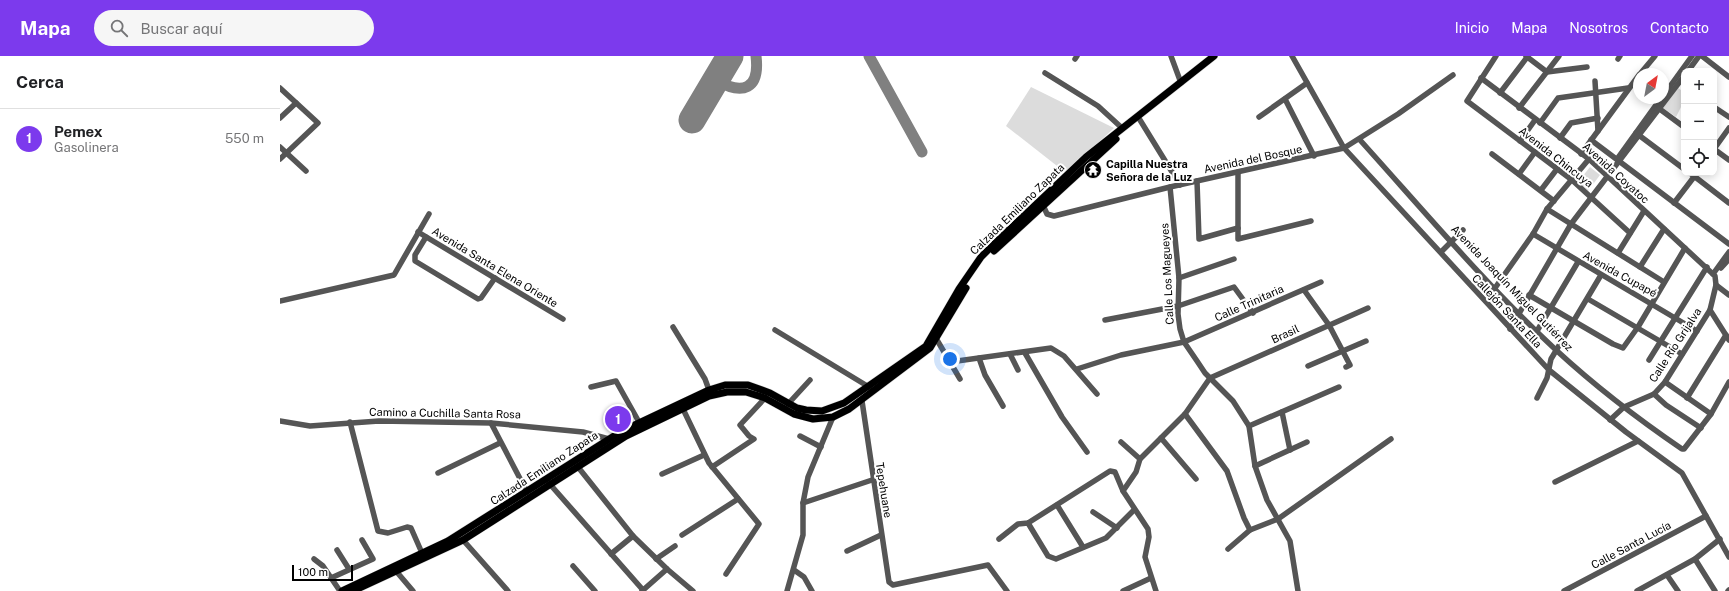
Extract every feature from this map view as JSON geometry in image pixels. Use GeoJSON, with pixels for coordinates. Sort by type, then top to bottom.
{"type":"FeatureCollection","features":[{"type":"Feature","properties":{"kind":"main road","name":"Calzada Emiliano Zapata"},"geometry":{"type":"LineString","coordinates":[[353,591],[463,540],[549,482],[609,439],[639,422],[709,390],[725,385],[748,386],[770,393],[788,404],[806,410],[822,411],[844,403],[926,346],[959,289],[981,257],[1214,56]]}},
{"type":"Feature","properties":{"kind":"main road","name":"Calzada Emiliano Zapata"},"geometry":{"type":"LineString","coordinates":[[341,591],[460,535],[527,492],[578,467],[626,436],[709,396],[727,392],[746,392],[765,398],[794,414],[823,419],[833,417],[849,410],[930,348],[937,340],[963,292],[985,260],[1086,157],[1122,128],[1220,56]]}},
{"type":"Feature","properties":{"kind":"main road"},"geometry":{"type":"LineString","coordinates":[[822,411],[821,414],[823,419]]}},
{"type":"Feature","properties":{"kind":"street"},"geometry":{"type":"LineString","coordinates":[[1172,56],[1181,83]]}},
{"type":"Feature","properties":{"kind":"street","name":"Callejón Santa Ella"},"geometry":{"type":"LineString","coordinates":[[1292,56],[1344,148],[1549,370],[1610,420],[1682,473],[1729,557]]}},
{"type":"Feature","properties":{"kind":"street"},"geometry":{"type":"LineString","coordinates":[[1481,78],[1496,56]]}},
{"type":"Feature","properties":{"kind":"street"},"geometry":{"type":"LineString","coordinates":[[1500,93],[1527,56],[1547,72],[1587,67]]}},
{"type":"Feature","properties":{"kind":"street"},"geometry":{"type":"LineString","coordinates":[[1519,108],[1559,56]]}},
{"type":"Feature","properties":{"kind":"street"},"geometry":{"type":"LineString","coordinates":[[1644,68],[1655,56]]}},
{"type":"Feature","properties":{"kind":"street"},"geometry":{"type":"LineString","coordinates":[[1510,329],[1555,249],[1571,224],[1618,163],[1657,107],[1680,82],[1692,56]]}},
{"type":"Feature","properties":{"kind":"street"},"geometry":{"type":"LineString","coordinates":[[1691,68],[1701,56],[1729,77]]}},
{"type":"Feature","properties":{"kind":"street"},"geometry":{"type":"LineString","coordinates":[[1045,73],[1098,106],[1122,128]]}},
{"type":"Feature","properties":{"kind":"street","name":"Avenida del Bosque"},"geometry":{"type":"LineString","coordinates":[[1042,203],[1047,214],[1054,216],[1170,187],[1314,156],[1344,148],[1360,140],[1453,75]]}},
{"type":"Feature","properties":{"kind":"street","name":"Avenida Coyatoc"},"geometry":{"type":"LineString","coordinates":[[1481,78],[1581,154],[1707,267],[1714,275]]}},
{"type":"Feature","properties":{"kind":"street","name":"Avenida Chincuya"},"geometry":{"type":"LineString","coordinates":[[1481,78],[1467,101],[1572,180],[1630,233]]}},
{"type":"Feature","properties":{"kind":"street"},"geometry":{"type":"LineString","coordinates":[[1595,81],[1598,131]]}},
{"type":"Feature","properties":{"kind":"street"},"geometry":{"type":"LineString","coordinates":[[1581,154],[1633,82]]}},
{"type":"Feature","properties":{"kind":"street"},"geometry":{"type":"LineString","coordinates":[[1669,91],[1680,82]]}},
{"type":"Feature","properties":{"kind":"street"},"geometry":{"type":"LineString","coordinates":[[1260,117],[1307,83]]}},
{"type":"Feature","properties":{"kind":"street"},"geometry":{"type":"LineString","coordinates":[[280,88],[318,123],[280,159]]}},
{"type":"Feature","properties":{"kind":"street"},"geometry":{"type":"LineString","coordinates":[[1520,141],[1558,98],[1628,88]]}},
{"type":"Feature","properties":{"kind":"street"},"geometry":{"type":"LineString","coordinates":[[1285,99],[1314,156]]}},
{"type":"Feature","properties":{"kind":"street"},"geometry":{"type":"LineString","coordinates":[[280,118],[296,104]]}},
{"type":"Feature","properties":{"kind":"street"},"geometry":{"type":"LineString","coordinates":[[1657,107],[1681,125]]}},
{"type":"Feature","properties":{"kind":"street"},"geometry":{"type":"LineString","coordinates":[[1717,109],[1729,117]]}},
{"type":"Feature","properties":{"kind":"street"},"geometry":{"type":"LineString","coordinates":[[1560,138],[1571,123],[1598,118]]}},
{"type":"Feature","properties":{"kind":"street"},"geometry":{"type":"LineString","coordinates":[[1140,120],[1180,185]]}},
{"type":"Feature","properties":{"kind":"street"},"geometry":{"type":"LineString","coordinates":[[1717,145],[1729,128]]}},
{"type":"Feature","properties":{"kind":"street"},"geometry":{"type":"LineString","coordinates":[[1637,134],[1681,167]]}},
{"type":"Feature","properties":{"kind":"street","name":"Avenida Joaquín Miguel Gutiérrez"},"geometry":{"type":"LineString","coordinates":[[1360,140],[1452,242],[1519,313],[1557,350],[1624,408],[1683,449],[1701,428]]}},
{"type":"Feature","properties":{"kind":"street"},"geometry":{"type":"LineString","coordinates":[[1591,140],[1624,168],[1631,170],[1729,244]]}},
{"type":"Feature","properties":{"kind":"street"},"geometry":{"type":"LineString","coordinates":[[280,147],[306,171]]}},
{"type":"Feature","properties":{"kind":"street"},"geometry":{"type":"LineString","coordinates":[[1717,151],[1729,160]]}},
{"type":"Feature","properties":{"kind":"street"},"geometry":{"type":"LineString","coordinates":[[1519,174],[1534,152]]}},
{"type":"Feature","properties":{"kind":"street"},"geometry":{"type":"LineString","coordinates":[[1492,154],[1554,201]]}},
{"type":"Feature","properties":{"kind":"street"},"geometry":{"type":"LineString","coordinates":[[1495,288],[1533,234],[1547,209],[1588,160]]}},
{"type":"Feature","properties":{"kind":"street"},"geometry":{"type":"LineString","coordinates":[[1541,190],[1557,169]]}},
{"type":"Feature","properties":{"kind":"street"},"geometry":{"type":"LineString","coordinates":[[1238,172],[1238,239],[1311,221]]}},
{"type":"Feature","properties":{"kind":"street"},"geometry":{"type":"LineString","coordinates":[[1674,203],[1692,176]]}},
{"type":"Feature","properties":{"kind":"street"},"geometry":{"type":"LineString","coordinates":[[1695,176],[1729,203]]}},
{"type":"Feature","properties":{"kind":"street"},"geometry":{"type":"LineString","coordinates":[[1197,181],[1199,239],[1238,228]]}},
{"type":"Feature","properties":{"kind":"street","name":"Calle Los Magueyes"},"geometry":{"type":"LineString","coordinates":[[1170,187],[1179,278],[1179,322],[1184,342],[1210,378],[1233,401],[1249,426],[1255,466],[1267,500],[1290,541],[1298,591]]}},
{"type":"Feature","properties":{"kind":"street"},"geometry":{"type":"LineString","coordinates":[[1547,209],[1664,282]]}},
{"type":"Feature","properties":{"kind":"street"},"geometry":{"type":"LineString","coordinates":[[1618,253],[1644,211]]}},
{"type":"Feature","properties":{"kind":"street"},"geometry":{"type":"LineString","coordinates":[[280,301],[394,275],[429,214]]}},
{"type":"Feature","properties":{"kind":"street"},"geometry":{"type":"LineString","coordinates":[[1640,267],[1664,229]]}},
{"type":"Feature","properties":{"kind":"street"},"geometry":{"type":"LineString","coordinates":[[1440,252],[1452,242],[1462,230]]}},
{"type":"Feature","properties":{"kind":"street","name":"Avenida Santa Elena Oriente"},"geometry":{"type":"LineString","coordinates":[[418,232],[563,319]]}},
{"type":"Feature","properties":{"kind":"street","name":"Avenida Cupapé"},"geometry":{"type":"LineString","coordinates":[[1533,234],[1555,249],[1651,303],[1697,331]]}},
{"type":"Feature","properties":{"kind":"street"},"geometry":{"type":"LineString","coordinates":[[426,236],[415,255],[415,261],[460,289],[480,298],[495,278]]}},
{"type":"Feature","properties":{"kind":"street"},"geometry":{"type":"LineString","coordinates":[[1529,295],[1574,322],[1623,348],[1638,327],[1685,248]]}},
{"type":"Feature","properties":{"kind":"street"},"geometry":{"type":"LineString","coordinates":[[1714,275],[1729,252]]}},
{"type":"Feature","properties":{"kind":"street"},"geometry":{"type":"LineString","coordinates":[[1179,278],[1234,260]]}},
{"type":"Feature","properties":{"kind":"street"},"geometry":{"type":"LineString","coordinates":[[1714,275],[1729,260]]}},
{"type":"Feature","properties":{"kind":"street"},"geometry":{"type":"LineString","coordinates":[[1537,331],[1578,262]]}},
{"type":"Feature","properties":{"kind":"street"},"geometry":{"type":"LineString","coordinates":[[1649,360],[1660,340],[1707,267]]}},
{"type":"Feature","properties":{"kind":"street"},"geometry":{"type":"LineString","coordinates":[[1537,398],[1549,370],[1551,358],[1588,299],[1601,275]]}},
{"type":"Feature","properties":{"kind":"street","name":"Calle Río Grijalva"},"geometry":{"type":"LineString","coordinates":[[1610,420],[1624,408],[1654,394],[1665,382],[1710,310],[1713,303],[1716,285],[1714,275]]}},
{"type":"Feature","properties":{"kind":"street","name":"Calle Trinitaria"},"geometry":{"type":"LineString","coordinates":[[1077,369],[1121,355],[1184,342],[1254,313],[1321,282]]}},
{"type":"Feature","properties":{"kind":"street"},"geometry":{"type":"LineString","coordinates":[[1716,285],[1729,295]]}},
{"type":"Feature","properties":{"kind":"street"},"geometry":{"type":"LineString","coordinates":[[1106,320],[1178,306],[1234,287],[1254,313]]}},
{"type":"Feature","properties":{"kind":"street"},"geometry":{"type":"LineString","coordinates":[[1304,290],[1329,325],[1350,365],[1346,367]]}},
{"type":"Feature","properties":{"kind":"street"},"geometry":{"type":"LineString","coordinates":[[1588,299],[1682,354]]}},
{"type":"Feature","properties":{"kind":"street","name":"Brasil"},"geometry":{"type":"LineString","coordinates":[[1210,378],[1368,308]]}},
{"type":"Feature","properties":{"kind":"street"},"geometry":{"type":"LineString","coordinates":[[1687,398],[1728,338],[1710,310]]}},
{"type":"Feature","properties":{"kind":"street"},"geometry":{"type":"LineString","coordinates":[[672,327],[704,379],[709,390]]}},
{"type":"Feature","properties":{"kind":"street"},"geometry":{"type":"LineString","coordinates":[[775,330],[869,387]]}},
{"type":"Feature","properties":{"kind":"street"},"geometry":{"type":"LineString","coordinates":[[937,340],[960,379]]}},
{"type":"Feature","properties":{"kind":"street"},"geometry":{"type":"LineString","coordinates":[[1308,366],[1366,341]]}},
{"type":"Feature","properties":{"kind":"street"},"geometry":{"type":"LineString","coordinates":[[950,362],[1025,353],[1051,348],[1064,356],[1077,369],[1097,394]]}},
{"type":"Feature","properties":{"kind":"street"},"geometry":{"type":"LineString","coordinates":[[1025,353],[1062,417],[1087,452]]}},
{"type":"Feature","properties":{"kind":"street"},"geometry":{"type":"LineString","coordinates":[[1010,354],[1018,370]]}},
{"type":"Feature","properties":{"kind":"street"},"geometry":{"type":"LineString","coordinates":[[979,358],[985,375],[1003,406]]}},
{"type":"Feature","properties":{"kind":"street"},"geometry":{"type":"LineString","coordinates":[[1123,491],[1136,472],[1140,459],[1185,414],[1210,378]]}},
{"type":"Feature","properties":{"kind":"street"},"geometry":{"type":"LineString","coordinates":[[591,387],[616,380],[639,422]]}},
{"type":"Feature","properties":{"kind":"street"},"geometry":{"type":"LineString","coordinates":[[788,404],[810,380]]}},
{"type":"Feature","properties":{"kind":"street"},"geometry":{"type":"LineString","coordinates":[[1665,382],[1711,414]]}},
{"type":"Feature","properties":{"kind":"street"},"geometry":{"type":"LineString","coordinates":[[1654,394],[1666,405],[1701,428],[1711,414],[1729,382]]}},
{"type":"Feature","properties":{"kind":"street"},"geometry":{"type":"LineString","coordinates":[[1249,426],[1339,387]]}},
{"type":"Feature","properties":{"kind":"street"},"geometry":{"type":"LineString","coordinates":[[712,467],[754,439],[749,436],[740,425],[765,398]]}},
{"type":"Feature","properties":{"kind":"street","name":"Tepehuane"},"geometry":{"type":"LineString","coordinates":[[862,401],[872,480],[889,582],[893,585],[988,565],[1007,591]]}},
{"type":"Feature","properties":{"kind":"street"},"geometry":{"type":"LineString","coordinates":[[683,409],[704,455],[712,467],[759,524],[726,574]]}},
{"type":"Feature","properties":{"kind":"street"},"geometry":{"type":"LineString","coordinates":[[1282,412],[1290,450]]}},
{"type":"Feature","properties":{"kind":"street"},"geometry":{"type":"LineString","coordinates":[[1185,414],[1227,471],[1237,501],[1250,530]]}},
{"type":"Feature","properties":{"kind":"street"},"geometry":{"type":"LineString","coordinates":[[787,591],[803,535],[804,503],[808,477],[833,417]]}},
{"type":"Feature","properties":{"kind":"street","name":"Camino a Cuchilla Santa Rosa"},"geometry":{"type":"LineString","coordinates":[[280,421],[310,426],[379,421],[491,423],[583,432],[609,439]]}},
{"type":"Feature","properties":{"kind":"street"},"geometry":{"type":"LineString","coordinates":[[350,422],[378,531],[388,533],[407,527],[411,528],[422,553]]}},
{"type":"Feature","properties":{"kind":"street"},"geometry":{"type":"LineString","coordinates":[[491,423],[500,443],[527,492]]}},
{"type":"Feature","properties":{"kind":"street"},"geometry":{"type":"LineString","coordinates":[[800,436],[821,447]]}},
{"type":"Feature","properties":{"kind":"street"},"geometry":{"type":"LineString","coordinates":[[1161,438],[1196,479]]}},
{"type":"Feature","properties":{"kind":"street"},"geometry":{"type":"LineString","coordinates":[[1228,550],[1250,530],[1278,519],[1391,439]]}},
{"type":"Feature","properties":{"kind":"street"},"geometry":{"type":"LineString","coordinates":[[1555,482],[1638,441]]}},
{"type":"Feature","properties":{"kind":"street"},"geometry":{"type":"LineString","coordinates":[[1121,442],[1140,459]]}},
{"type":"Feature","properties":{"kind":"street"},"geometry":{"type":"LineString","coordinates":[[1255,466],[1307,442]]}},
{"type":"Feature","properties":{"kind":"street"},"geometry":{"type":"LineString","coordinates":[[438,473],[500,443]]}},
{"type":"Feature","properties":{"kind":"street"},"geometry":{"type":"LineString","coordinates":[[662,474],[704,455]]}},
{"type":"Feature","properties":{"kind":"street"},"geometry":{"type":"LineString","coordinates":[[578,467],[633,536],[666,569],[693,591]]}},
{"type":"Feature","properties":{"kind":"street"},"geometry":{"type":"LineString","coordinates":[[999,539],[1018,524],[1028,523],[1112,470],[1115,472],[1123,491],[1134,510],[1148,529],[1149,537],[1145,557],[1156,591]]}},
{"type":"Feature","properties":{"kind":"street"},"geometry":{"type":"LineString","coordinates":[[804,503],[872,480]]}},
{"type":"Feature","properties":{"kind":"street"},"geometry":{"type":"LineString","coordinates":[[549,482],[642,591],[666,569]]}},
{"type":"Feature","properties":{"kind":"street"},"geometry":{"type":"LineString","coordinates":[[682,535],[738,499]]}},
{"type":"Feature","properties":{"kind":"street"},"geometry":{"type":"LineString","coordinates":[[1057,505],[1083,547]]}},
{"type":"Feature","properties":{"kind":"street"},"geometry":{"type":"LineString","coordinates":[[1028,523],[1048,556],[1056,559],[1106,538],[1134,510]]}},
{"type":"Feature","properties":{"kind":"street"},"geometry":{"type":"LineString","coordinates":[[1092,512],[1117,528]]}},
{"type":"Feature","properties":{"kind":"street","name":"Calle Santa Lucía"},"geometry":{"type":"LineString","coordinates":[[1564,591],[1706,516]]}},
{"type":"Feature","properties":{"kind":"street"},"geometry":{"type":"LineString","coordinates":[[847,551],[881,535]]}},
{"type":"Feature","properties":{"kind":"street"},"geometry":{"type":"LineString","coordinates":[[611,554],[633,536]]}},
{"type":"Feature","properties":{"kind":"street"},"geometry":{"type":"LineString","coordinates":[[1638,591],[1695,559],[1720,539]]}},
{"type":"Feature","properties":{"kind":"street"},"geometry":{"type":"LineString","coordinates":[[332,578],[373,559],[362,540]]}},
{"type":"Feature","properties":{"kind":"street"},"geometry":{"type":"LineString","coordinates":[[463,540],[508,591]]}},
{"type":"Feature","properties":{"kind":"street"},"geometry":{"type":"LineString","coordinates":[[656,559],[675,546]]}},
{"type":"Feature","properties":{"kind":"street"},"geometry":{"type":"LineString","coordinates":[[338,550],[349,569]]}},
{"type":"Feature","properties":{"kind":"street"},"geometry":{"type":"LineString","coordinates":[[314,558],[332,578],[341,591]]}},
{"type":"Feature","properties":{"kind":"street"},"geometry":{"type":"LineString","coordinates":[[1695,559],[1715,591]]}},
{"type":"Feature","properties":{"kind":"street"},"geometry":{"type":"LineString","coordinates":[[573,566],[595,591]]}},
{"type":"Feature","properties":{"kind":"street"},"geometry":{"type":"LineString","coordinates":[[794,570],[804,577],[812,591]]}},
{"type":"Feature","properties":{"kind":"street"},"geometry":{"type":"LineString","coordinates":[[396,571],[413,591]]}},
{"type":"Feature","properties":{"kind":"street"},"geometry":{"type":"LineString","coordinates":[[1667,575],[1678,591]]}},
{"type":"Feature","properties":{"kind":"street"},"geometry":{"type":"LineString","coordinates":[[1123,591],[1151,578]]}},
{"type":"Feature","properties":{"kind":"shaded area"},"geometry":{"type":"Polygon","coordinates":[[[1031,87],[1114,128],[1066,173],[1006,126],[1031,87]]]}},
{"type":"Feature","properties":{"kind":"shaded area"},"geometry":{"type":"Polygon","coordinates":[[[1678,88],[1681,90],[1681,107],[1676,117],[1663,108],[1666,104],[1669,104],[1669,100],[1678,88]]]}},
{"type":"Feature","properties":{"kind":"shaded area"},"geometry":{"type":"Polygon","coordinates":[[[1590,167],[1600,175],[1588,191],[1578,182],[1590,167]]]}},
{"type":"Feature","properties":{"kind":"taxiway"},"geometry":{"type":"LineString","coordinates":[[716,80],[734,88],[748,86],[755,76],[757,67],[756,56]]}},
{"type":"Feature","properties":{"kind":"taxiway"},"geometry":{"type":"LineString","coordinates":[[869,56],[922,152]]}},
{"type":"Feature","properties":{"kind":"runway"},"geometry":{"type":"LineString","coordinates":[[692,120],[730,56]]}},
{"type":"Feature","properties":{"kind":"place","name":"Capilla Nuestra Señora de la Luz"},"geometry":{"type":"Point","coordinates":[1093,170]}},
{"type":"Feature","properties":{"kind":"place","name":"Pemex"},"geometry":{"type":"Point","coordinates":[618,419]}}]}
